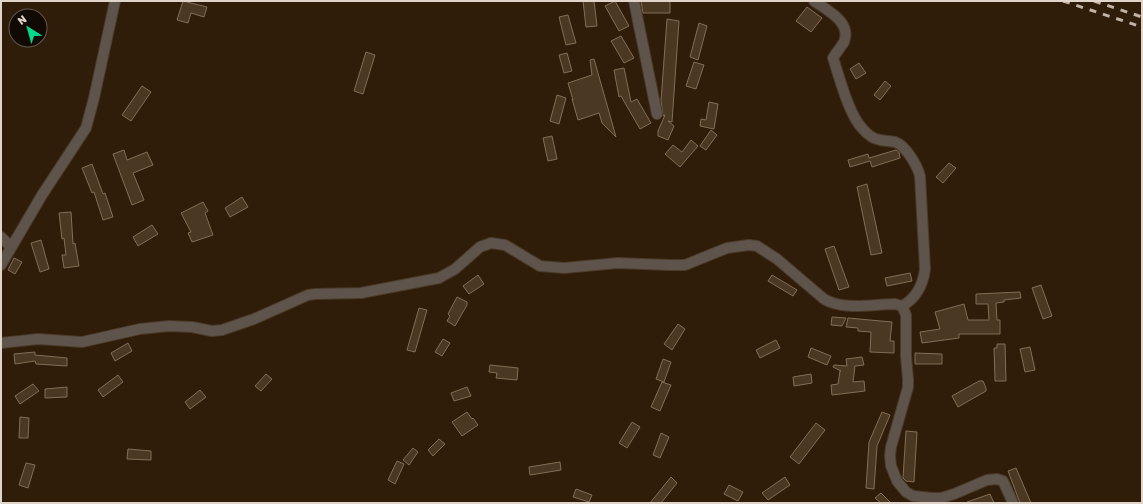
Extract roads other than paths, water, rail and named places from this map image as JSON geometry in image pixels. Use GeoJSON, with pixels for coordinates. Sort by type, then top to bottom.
{"type":"FeatureCollection","features":[{"type":"Feature","properties":{"kind":"street"},"geometry":{"type":"LineString","coordinates":[[1,265],[54,175],[86,128],[116,1]]}},
{"type":"Feature","properties":{"kind":"street"},"geometry":{"type":"LineString","coordinates":[[634,1],[657,114]]}},
{"type":"Feature","properties":{"kind":"street"},"geometry":{"type":"LineString","coordinates":[[814,1],[840,20],[845,29],[846,34],[843,42],[833,58],[852,113],[857,123],[863,130],[878,140],[895,142],[901,146],[910,156],[918,169],[920,176],[925,269],[924,278],[917,293],[911,300],[902,306]]}},
{"type":"Feature","properties":{"kind":"street"},"geometry":{"type":"LineString","coordinates":[[1,237],[12,247]]}},
{"type":"Feature","properties":{"kind":"street"},"geometry":{"type":"LineString","coordinates":[[1,343],[38,339],[82,342],[140,329],[169,326],[192,327],[212,331],[222,330],[254,319],[308,295],[361,294],[439,278],[455,269],[480,247],[491,243],[505,245],[540,266],[564,268],[618,263],[669,265],[685,264],[727,248],[749,245],[761,248],[777,258],[830,303],[837,305],[862,306],[896,304],[902,306],[906,315],[908,387],[893,436],[890,456],[891,466],[897,481],[906,492],[913,496],[941,498],[987,480],[997,479],[1003,481],[1013,503]]}},
{"type":"Feature","properties":{"kind":"railway"},"geometry":{"type":"LineString","coordinates":[[1063,1],[1142,27]]}},
{"type":"Feature","properties":{"kind":"railway"},"geometry":{"type":"LineString","coordinates":[[1094,1],[1142,17]]}}]}
